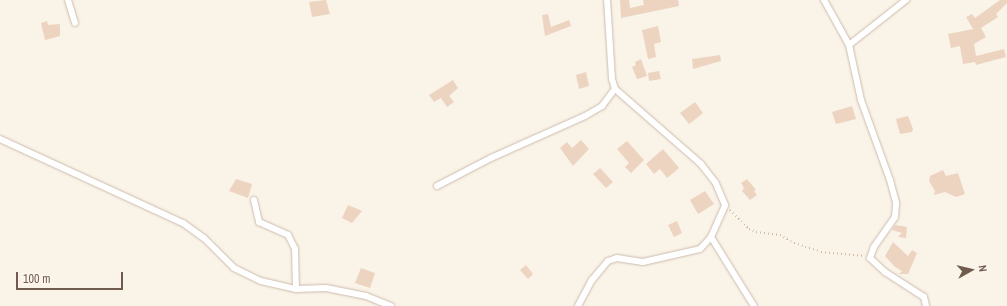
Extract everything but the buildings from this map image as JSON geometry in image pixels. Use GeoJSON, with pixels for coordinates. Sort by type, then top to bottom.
{"type":"FeatureCollection","features":[{"type":"Feature","properties":{"kind":"street"},"geometry":{"type":"LineString","coordinates":[[68,0],[75,23]]}},
{"type":"Feature","properties":{"kind":"street"},"geometry":{"type":"LineString","coordinates":[[578,306],[592,280],[608,261],[616,258],[643,262],[687,254],[700,249],[711,237],[725,205],[715,182],[701,164],[615,89],[612,79],[607,0]]}},
{"type":"Feature","properties":{"kind":"street"},"geometry":{"type":"LineString","coordinates":[[824,0],[849,46],[863,107],[888,173],[896,203],[895,217],[874,247],[870,258],[886,272],[924,297],[926,306]]}},
{"type":"Feature","properties":{"kind":"street"},"geometry":{"type":"LineString","coordinates":[[849,46],[906,0]]}},
{"type":"Feature","properties":{"kind":"street"},"geometry":{"type":"LineString","coordinates":[[436,186],[491,158],[585,116],[602,106],[615,89]]}},
{"type":"Feature","properties":{"kind":"street"},"geometry":{"type":"LineString","coordinates":[[0,139],[182,223],[204,238],[234,268],[261,281],[296,289],[326,288],[366,296],[391,306]]}},
{"type":"Feature","properties":{"kind":"street"},"geometry":{"type":"LineString","coordinates":[[254,200],[259,222],[288,235],[295,248],[296,289]]}},
{"type":"Feature","properties":{"kind":"street"},"geometry":{"type":"LineString","coordinates":[[711,237],[754,306]]}},
{"type":"Feature","properties":{"kind":"path"},"geometry":{"type":"LineString","coordinates":[[725,205],[749,229],[756,232],[780,235],[794,243],[821,252],[863,255],[870,258]]}}]}
